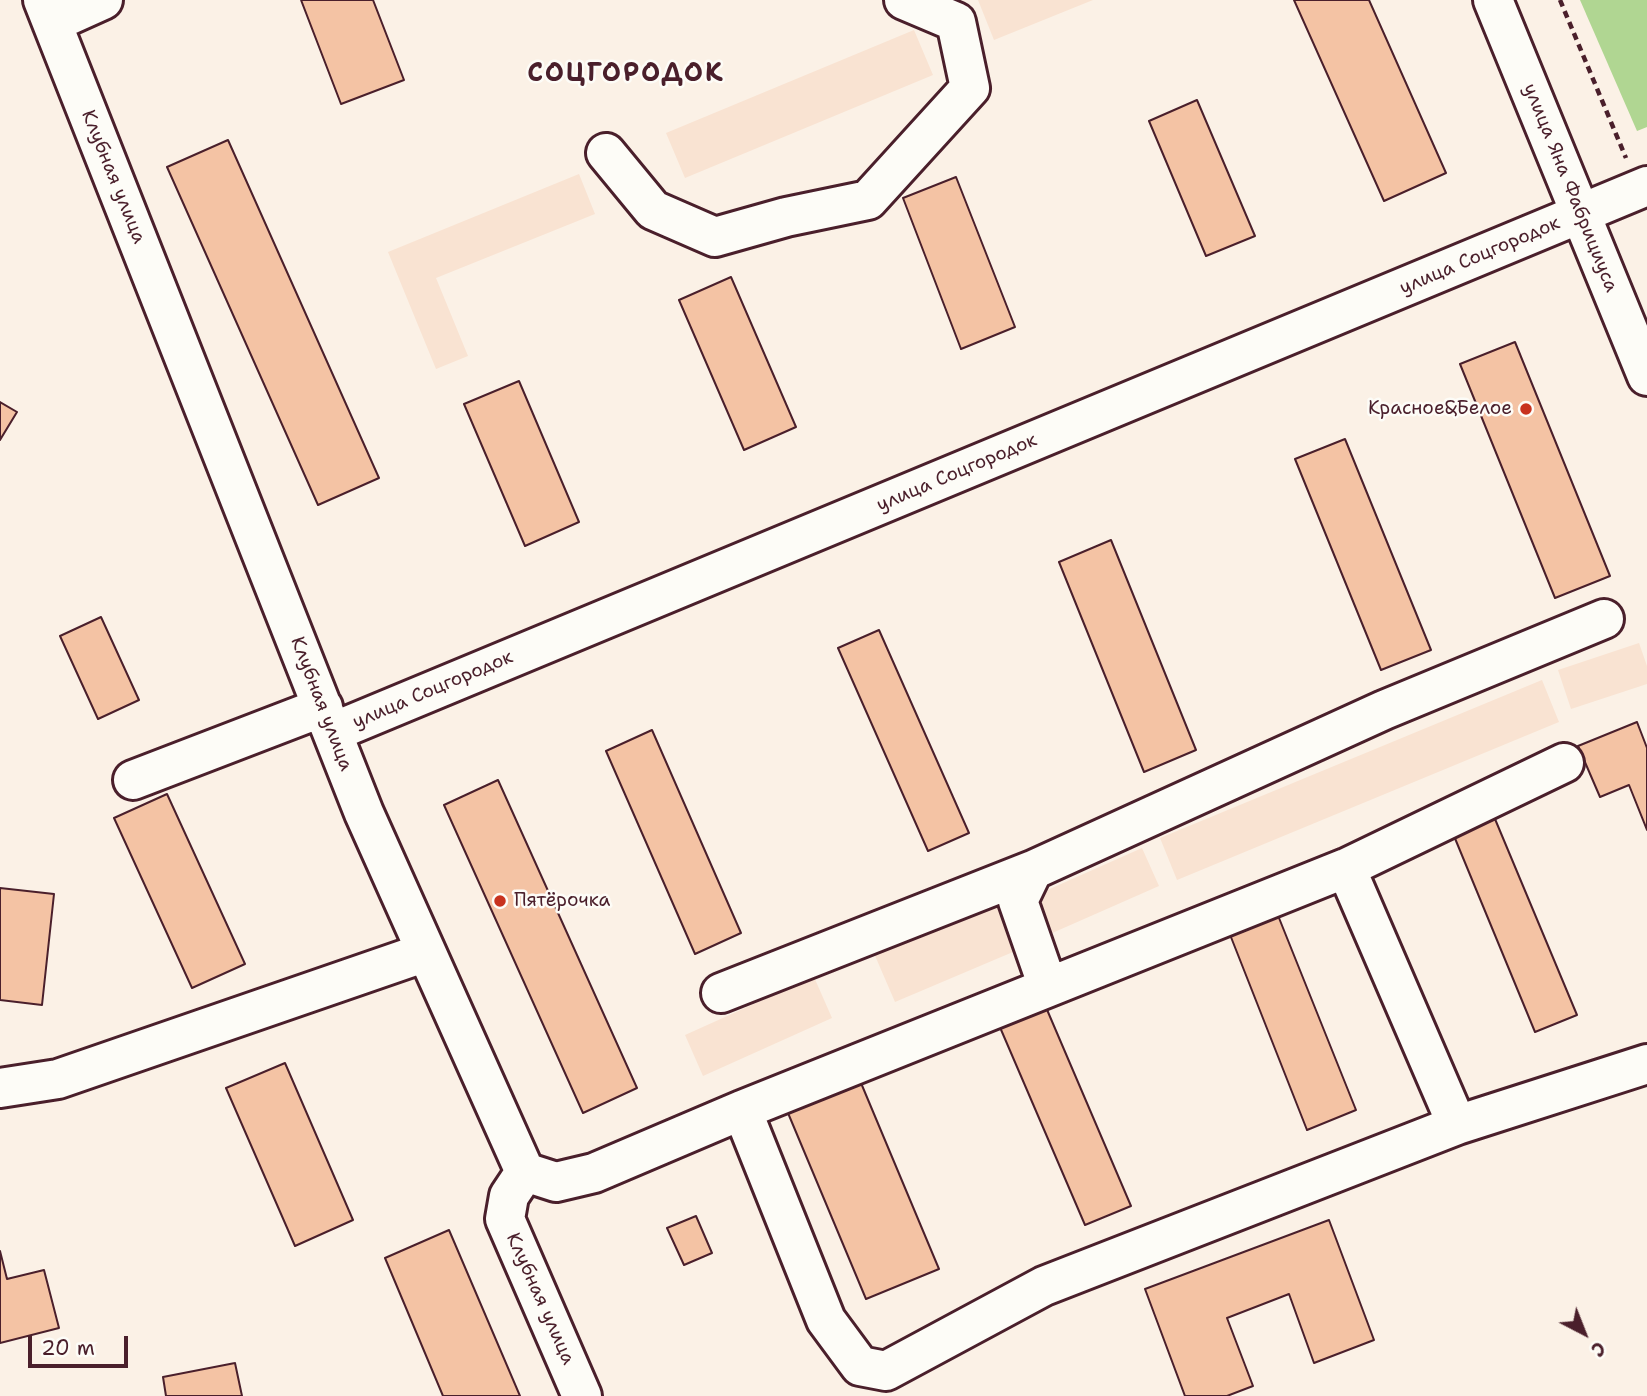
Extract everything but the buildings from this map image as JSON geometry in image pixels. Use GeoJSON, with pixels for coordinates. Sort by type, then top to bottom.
{"type":"FeatureCollection","features":[{"type":"Feature","properties":{"kind":"street"},"geometry":{"type":"LineString","coordinates":[[48,12],[103,0]]}},
{"type":"Feature","properties":{"kind":"street"},"geometry":{"type":"LineString","coordinates":[[606,153],[653,210],[716,237],[786,217],[867,200],[970,89],[956,22],[904,0]]}},
{"type":"Feature","properties":{"kind":"street","name":"улица Яна Фабрициуса"},"geometry":{"type":"LineString","coordinates":[[1493,0],[1647,376]]}},
{"type":"Feature","properties":{"kind":"street","name":"Клубная улица"},"geometry":{"type":"LineString","coordinates":[[48,12],[364,813],[525,1172],[509,1196],[505,1219],[582,1396]]}},
{"type":"Feature","properties":{"kind":"street","name":"улица Соцгородок"},"geometry":{"type":"LineString","coordinates":[[132,780],[328,719],[1643,188]]}},
{"type":"Feature","properties":{"kind":"street"},"geometry":{"type":"LineString","coordinates":[[721,993],[1033,870],[1384,710],[1604,619]]}},
{"type":"Feature","properties":{"kind":"street"},"geometry":{"type":"LineString","coordinates":[[525,1172],[556,1182],[594,1172],[1346,868],[1564,763]]}},
{"type":"Feature","properties":{"kind":"street"},"geometry":{"type":"LineString","coordinates":[[1346,868],[1457,1125]]}},
{"type":"Feature","properties":{"kind":"street"},"geometry":{"type":"LineString","coordinates":[[1033,870],[1018,901],[1048,988]]}},
{"type":"Feature","properties":{"kind":"street"},"geometry":{"type":"LineString","coordinates":[[0,1088],[58,1079],[426,952]]}},
{"type":"Feature","properties":{"kind":"street"},"geometry":{"type":"LineString","coordinates":[[742,1110],[826,1320],[860,1366],[883,1383],[1044,1286],[1457,1125],[1647,1064]]}},
{"type":"Feature","properties":{"kind":"path"},"geometry":{"type":"LineString","coordinates":[[1560,0],[1643,188]]}},
{"type":"Feature","properties":{"kind":"shaded area"},"geometry":{"type":"Polygon","coordinates":[[[978,0],[1093,0],[994,40],[978,0]]]}},
{"type":"Feature","properties":{"kind":"shaded area"},"geometry":{"type":"Polygon","coordinates":[[[914,30],[933,75],[685,178],[666,133],[914,30]]]}},
{"type":"Feature","properties":{"kind":"shaded area"},"geometry":{"type":"Polygon","coordinates":[[[579,174],[595,214],[436,278],[468,356],[436,369],[388,252],[579,174]]]}},
{"type":"Feature","properties":{"kind":"shaded area"},"geometry":{"type":"Polygon","coordinates":[[[1639,643],[1647,666],[1647,684],[1571,709],[1558,670],[1639,643]]]}},
{"type":"Feature","properties":{"kind":"shaded area"},"geometry":{"type":"Polygon","coordinates":[[[1542,680],[1559,722],[1177,880],[1160,838],[1542,680]]]}},
{"type":"Feature","properties":{"kind":"shaded area"},"geometry":{"type":"Polygon","coordinates":[[[1142,848],[1159,886],[1050,934],[1034,896],[1142,848]]]}},
{"type":"Feature","properties":{"kind":"shaded area"},"geometry":{"type":"Polygon","coordinates":[[[998,898],[1020,949],[895,1002],[873,951],[998,898]]]}},
{"type":"Feature","properties":{"kind":"shaded area"},"geometry":{"type":"Polygon","coordinates":[[[814,977],[832,1018],[703,1076],[685,1035],[814,977]]]}},
{"type":"Feature","properties":{"kind":"green space"},"geometry":{"type":"Polygon","coordinates":[[[1580,0],[1647,0],[1647,127],[1637,131],[1580,0]]]}},
{"type":"Feature","properties":{"kind":"place","name":"Красное&Белое"},"geometry":{"type":"Point","coordinates":[1526,409]}},
{"type":"Feature","properties":{"kind":"place","name":"Пятёрочка"},"geometry":{"type":"Point","coordinates":[500,901]}},
{"type":"Feature","properties":{"kind":"district","name":"СОЦГОРОДОК"},"geometry":{"type":"Point","coordinates":[626,74]}}]}
